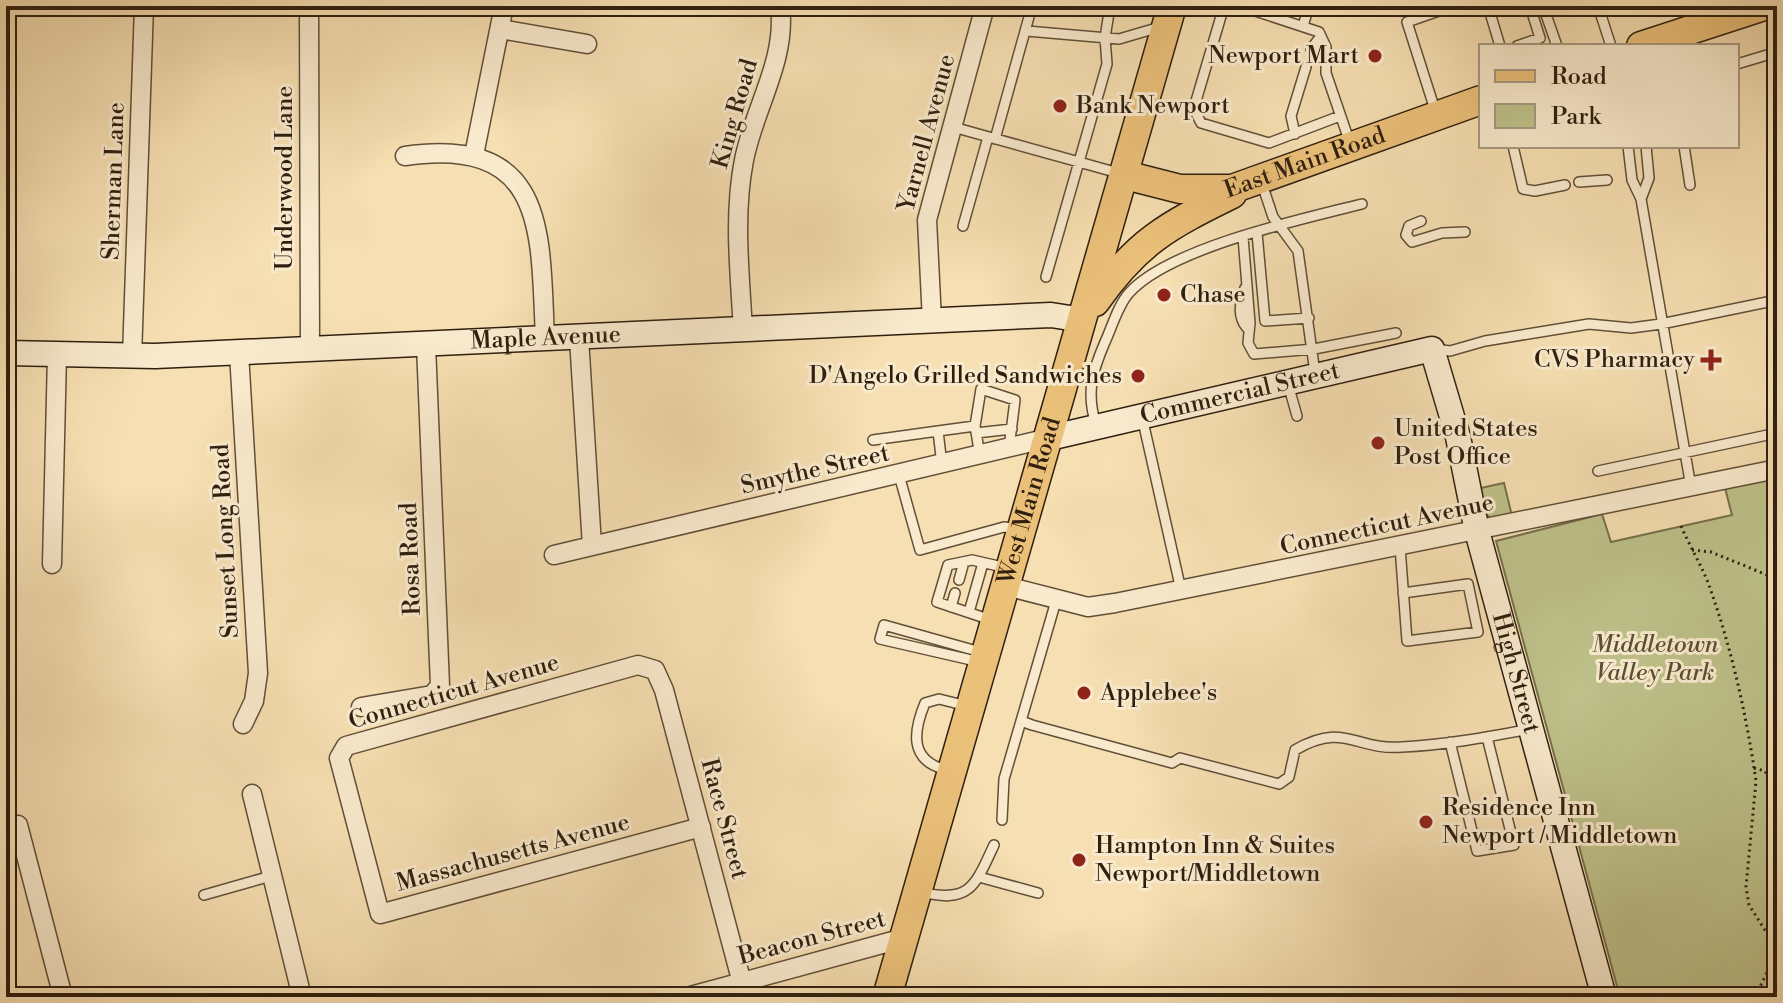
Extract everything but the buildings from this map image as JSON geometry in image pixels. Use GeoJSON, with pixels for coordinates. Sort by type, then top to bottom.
{"type":"FeatureCollection","features":[{"type":"Feature","properties":{"kind":"main road"},"geometry":{"type":"LineString","coordinates":[[1647,44],[1764,6]]}},
{"type":"Feature","properties":{"kind":"main road","name":"West Main Road"},"geometry":{"type":"LineString","coordinates":[[887,997],[996,621],[1000,573],[1022,529],[1169,15]]}},
{"type":"Feature","properties":{"kind":"main road","name":"East Main Road"},"geometry":{"type":"LineString","coordinates":[[1125,175],[1201,191],[1232,189],[1479,101]]}},
{"type":"Feature","properties":{"kind":"main road"},"geometry":{"type":"LineString","coordinates":[[1083,320],[1114,276],[1153,236],[1261,180]]}},
{"type":"Feature","properties":{"kind":"street","name":"Sherman Lane"},"geometry":{"type":"LineString","coordinates":[[132,357],[144,6]]}},
{"type":"Feature","properties":{"kind":"street","name":"Underwood Lane"},"geometry":{"type":"LineString","coordinates":[[309,6],[310,350]]}},
{"type":"Feature","properties":{"kind":"street"},"geometry":{"type":"LineString","coordinates":[[474,155],[504,6]]}},
{"type":"Feature","properties":{"kind":"street","name":"King Road"},"geometry":{"type":"LineString","coordinates":[[743,331],[739,194],[747,145],[776,60],[781,29],[780,6]]}},
{"type":"Feature","properties":{"kind":"street","name":"Yarnell Avenue"},"geometry":{"type":"LineString","coordinates":[[932,321],[926,226],[985,6]]}},
{"type":"Feature","properties":{"kind":"street"},"geometry":{"type":"LineString","coordinates":[[500,29],[587,44]]}},
{"type":"Feature","properties":{"kind":"street"},"geometry":{"type":"LineString","coordinates":[[405,156],[474,155],[501,170],[528,199],[539,239],[545,339]]}},
{"type":"Feature","properties":{"kind":"street","name":"Maple Avenue"},"geometry":{"type":"LineString","coordinates":[[6,353],[132,357],[1051,315],[1083,320]]}},
{"type":"Feature","properties":{"kind":"street"},"geometry":{"type":"LineString","coordinates":[[579,338],[592,546]]}},
{"type":"Feature","properties":{"kind":"street","name":"Rosa Road"},"geometry":{"type":"LineString","coordinates":[[361,707],[432,695],[440,686],[426,345]]}},
{"type":"Feature","properties":{"kind":"street","name":"Commercial Street"},"geometry":{"type":"LineString","coordinates":[[1049,438],[1432,349]]}},
{"type":"Feature","properties":{"kind":"street","name":"High Street"},"geometry":{"type":"LineString","coordinates":[[1432,349],[1458,437],[1477,531],[1604,997]]}},
{"type":"Feature","properties":{"kind":"street","name":"Sunset Long Road"},"geometry":{"type":"LineString","coordinates":[[239,353],[258,673],[254,701],[243,724]]}},
{"type":"Feature","properties":{"kind":"street"},"geometry":{"type":"LineString","coordinates":[[52,564],[57,355]]}},
{"type":"Feature","properties":{"kind":"street","name":"Smythe Street"},"geometry":{"type":"LineString","coordinates":[[554,555],[1049,438]]}},
{"type":"Feature","properties":{"kind":"street","name":"Connecticut Avenue"},"geometry":{"type":"LineString","coordinates":[[1000,573],[1056,601],[1088,607],[1181,592],[1777,469]]}},
{"type":"Feature","properties":{"kind":"street","name":"Connecticut Avenue"},"geometry":{"type":"LineString","coordinates":[[355,826],[338,762],[346,746],[638,665],[655,670]]}},
{"type":"Feature","properties":{"kind":"street","name":"Race Street"},"geometry":{"type":"LineString","coordinates":[[655,670],[664,690],[742,983]]}},
{"type":"Feature","properties":{"kind":"street"},"geometry":{"type":"LineString","coordinates":[[252,794],[302,997]]}},
{"type":"Feature","properties":{"kind":"street"},"geometry":{"type":"LineString","coordinates":[[18,825],[63,997]]}},
{"type":"Feature","properties":{"kind":"street","name":"Massachusetts Avenue"},"geometry":{"type":"LineString","coordinates":[[355,826],[380,914],[701,827]]}},
{"type":"Feature","properties":{"kind":"street","name":"Beacon Street"},"geometry":{"type":"LineString","coordinates":[[687,997],[722,993],[742,983],[904,938]]}},
{"type":"Feature","properties":{"kind":"lane"},"geometry":{"type":"LineString","coordinates":[[963,226],[1027,31],[1032,6]]}},
{"type":"Feature","properties":{"kind":"lane"},"geometry":{"type":"LineString","coordinates":[[1046,277],[1107,64],[1105,38],[1110,6]]}},
{"type":"Feature","properties":{"kind":"lane"},"geometry":{"type":"LineString","coordinates":[[1224,6],[1196,101],[1197,117],[1209,128],[1262,143],[1340,116]]}},
{"type":"Feature","properties":{"kind":"lane"},"geometry":{"type":"LineString","coordinates":[[1240,6],[1316,30],[1321,36],[1327,51],[1326,73],[1352,147]]}},
{"type":"Feature","properties":{"kind":"lane"},"geometry":{"type":"LineString","coordinates":[[1303,26],[1309,6]]}},
{"type":"Feature","properties":{"kind":"lane"},"geometry":{"type":"LineString","coordinates":[[1437,116],[1407,22],[1453,6]]}},
{"type":"Feature","properties":{"kind":"lane"},"geometry":{"type":"LineString","coordinates":[[1488,6],[1499,44]]}},
{"type":"Feature","properties":{"kind":"lane"},"geometry":{"type":"LineString","coordinates":[[1523,44],[1540,38],[1530,6]]}},
{"type":"Feature","properties":{"kind":"lane"},"geometry":{"type":"LineString","coordinates":[[1543,6],[1556,44]]}},
{"type":"Feature","properties":{"kind":"lane"},"geometry":{"type":"LineString","coordinates":[[1598,6],[1610,44]]}},
{"type":"Feature","properties":{"kind":"lane"},"geometry":{"type":"LineString","coordinates":[[1027,31],[1125,39],[1169,15]]}},
{"type":"Feature","properties":{"kind":"lane"},"geometry":{"type":"LineString","coordinates":[[1311,49],[1321,36]]}},
{"type":"Feature","properties":{"kind":"lane"},"geometry":{"type":"LineString","coordinates":[[1739,63],[1777,52]]}},
{"type":"Feature","properties":{"kind":"lane"},"geometry":{"type":"LineString","coordinates":[[1295,134],[1291,116],[1306,67]]}},
{"type":"Feature","properties":{"kind":"lane"},"geometry":{"type":"LineString","coordinates":[[953,127],[1125,175]]}},
{"type":"Feature","properties":{"kind":"lane"},"geometry":{"type":"LineString","coordinates":[[1513,148],[1523,189],[1535,191],[1565,185]]}},
{"type":"Feature","properties":{"kind":"lane"},"geometry":{"type":"LineString","coordinates":[[1628,148],[1632,180],[1641,199],[1691,487]]}},
{"type":"Feature","properties":{"kind":"lane"},"geometry":{"type":"LineString","coordinates":[[1641,199],[1649,178],[1646,148]]}},
{"type":"Feature","properties":{"kind":"lane"},"geometry":{"type":"LineString","coordinates":[[1684,148],[1690,185]]}},
{"type":"Feature","properties":{"kind":"lane"},"geometry":{"type":"LineString","coordinates":[[1261,180],[1278,225],[1296,247],[1316,376]]}},
{"type":"Feature","properties":{"kind":"lane"},"geometry":{"type":"LineString","coordinates":[[1579,182],[1607,180]]}},
{"type":"Feature","properties":{"kind":"lane"},"geometry":{"type":"LineString","coordinates":[[1096,428],[1088,399],[1098,359],[1127,295],[1153,270],[1278,225],[1362,204]]}},
{"type":"Feature","properties":{"kind":"lane"},"geometry":{"type":"LineString","coordinates":[[1421,221],[1409,226],[1406,235],[1412,242],[1442,233],[1465,232]]}},
{"type":"Feature","properties":{"kind":"lane"},"geometry":{"type":"LineString","coordinates":[[1257,233],[1265,321],[1309,318]]}},
{"type":"Feature","properties":{"kind":"lane"},"geometry":{"type":"LineString","coordinates":[[1243,237],[1250,323],[1247,328],[1248,343],[1254,354],[1314,349],[1396,333]]}},
{"type":"Feature","properties":{"kind":"lane"},"geometry":{"type":"LineString","coordinates":[[1432,349],[1450,351],[1485,341],[1589,324],[1631,328],[1661,324],[1777,300]]}},
{"type":"Feature","properties":{"kind":"lane"},"geometry":{"type":"LineString","coordinates":[[1288,383],[1297,416]]}},
{"type":"Feature","properties":{"kind":"lane"},"geometry":{"type":"LineString","coordinates":[[980,456],[975,430],[981,389],[1015,400],[1009,448]]}},
{"type":"Feature","properties":{"kind":"lane"},"geometry":{"type":"LineString","coordinates":[[1142,417],[1181,592]]}},
{"type":"Feature","properties":{"kind":"lane"},"geometry":{"type":"LineString","coordinates":[[873,440],[938,431],[1012,429]]}},
{"type":"Feature","properties":{"kind":"lane"},"geometry":{"type":"LineString","coordinates":[[938,431],[942,465]]}},
{"type":"Feature","properties":{"kind":"lane"},"geometry":{"type":"LineString","coordinates":[[1598,471],[1777,433]]}},
{"type":"Feature","properties":{"kind":"lane"},"geometry":{"type":"LineString","coordinates":[[899,475],[920,550],[1004,527],[1022,529]]}},
{"type":"Feature","properties":{"kind":"lane"},"geometry":{"type":"LineString","coordinates":[[1400,547],[1403,593],[1407,641],[1478,632],[1468,584],[1403,593]]}},
{"type":"Feature","properties":{"kind":"lane"},"geometry":{"type":"LineString","coordinates":[[959,580],[964,562]]}},
{"type":"Feature","properties":{"kind":"lane"},"geometry":{"type":"LineString","coordinates":[[969,612],[1000,573],[964,562],[948,565],[937,602],[996,621]]}},
{"type":"Feature","properties":{"kind":"lane"},"geometry":{"type":"LineString","coordinates":[[951,607],[955,593]]}},
{"type":"Feature","properties":{"kind":"lane"},"geometry":{"type":"LineString","coordinates":[[1002,820],[1004,779],[1056,601]]}},
{"type":"Feature","properties":{"kind":"lane"},"geometry":{"type":"LineString","coordinates":[[884,625],[985,658],[932,648],[880,639],[884,625]]}},
{"type":"Feature","properties":{"kind":"lane"},"geometry":{"type":"LineString","coordinates":[[952,771],[936,767],[927,758],[918,748],[913,730],[925,703],[939,699],[971,707]]}},
{"type":"Feature","properties":{"kind":"lane"},"geometry":{"type":"LineString","coordinates":[[1021,721],[1172,763],[1180,758],[1279,784],[1289,777],[1295,750],[1317,737],[1347,736],[1398,748],[1530,729]]}},
{"type":"Feature","properties":{"kind":"lane"},"geometry":{"type":"LineString","coordinates":[[1450,742],[1477,851],[1514,845],[1487,737]]}},
{"type":"Feature","properties":{"kind":"lane"},"geometry":{"type":"LineString","coordinates":[[917,891],[950,898],[965,891],[979,877],[994,845]]}},
{"type":"Feature","properties":{"kind":"lane"},"geometry":{"type":"LineString","coordinates":[[204,895],[271,876]]}},
{"type":"Feature","properties":{"kind":"lane"},"geometry":{"type":"LineString","coordinates":[[979,877],[1038,893]]}},
{"type":"Feature","properties":{"kind":"path"},"geometry":{"type":"LineString","coordinates":[[1681,526],[1712,593],[1743,707],[1754,768],[1756,781],[1746,887],[1749,905],[1770,938],[1774,958],[1755,997]]}},
{"type":"Feature","properties":{"kind":"path"},"geometry":{"type":"LineString","coordinates":[[1692,550],[1711,552],[1777,579]]}},
{"type":"Feature","properties":{"kind":"path"},"geometry":{"type":"LineString","coordinates":[[1754,768],[1765,771],[1777,793]]}},
{"type":"Feature","properties":{"kind":"green space","name":"Middletown Valley Park"},"geometry":{"type":"Polygon","coordinates":[[[1777,478],[1777,997],[1620,997],[1496,541],[1602,514],[1611,542],[1732,515],[1725,488],[1777,478]]]}},
{"type":"Feature","properties":{"kind":"green space"},"geometry":{"type":"Polygon","coordinates":[[[1504,483],[1512,516],[1490,518],[1484,512],[1476,489],[1504,483]]]}},
{"type":"Feature","properties":{"kind":"place","name":"Newport Mart"},"geometry":{"type":"Point","coordinates":[1375,56]}},
{"type":"Feature","properties":{"kind":"place","name":"Bank Newport"},"geometry":{"type":"Point","coordinates":[1060,106]}},
{"type":"Feature","properties":{"kind":"place","name":"Chase"},"geometry":{"type":"Point","coordinates":[1164,295]}},
{"type":"Feature","properties":{"kind":"place","name":"CVS Pharmacy"},"geometry":{"type":"Point","coordinates":[1711,360]}},
{"type":"Feature","properties":{"kind":"place","name":"D'Angelo Grilled Sandwiches"},"geometry":{"type":"Point","coordinates":[1138,376]}},
{"type":"Feature","properties":{"kind":"place","name":"United States Post Office"},"geometry":{"type":"Point","coordinates":[1378,443]}},
{"type":"Feature","properties":{"kind":"place","name":"Applebee's"},"geometry":{"type":"Point","coordinates":[1084,693]}},
{"type":"Feature","properties":{"kind":"place","name":"Residence Inn Newport / Middletown"},"geometry":{"type":"Point","coordinates":[1426,822]}},
{"type":"Feature","properties":{"kind":"place","name":"Hampton Inn & Suites Newport/Middletown"},"geometry":{"type":"Point","coordinates":[1079,860]}}]}
